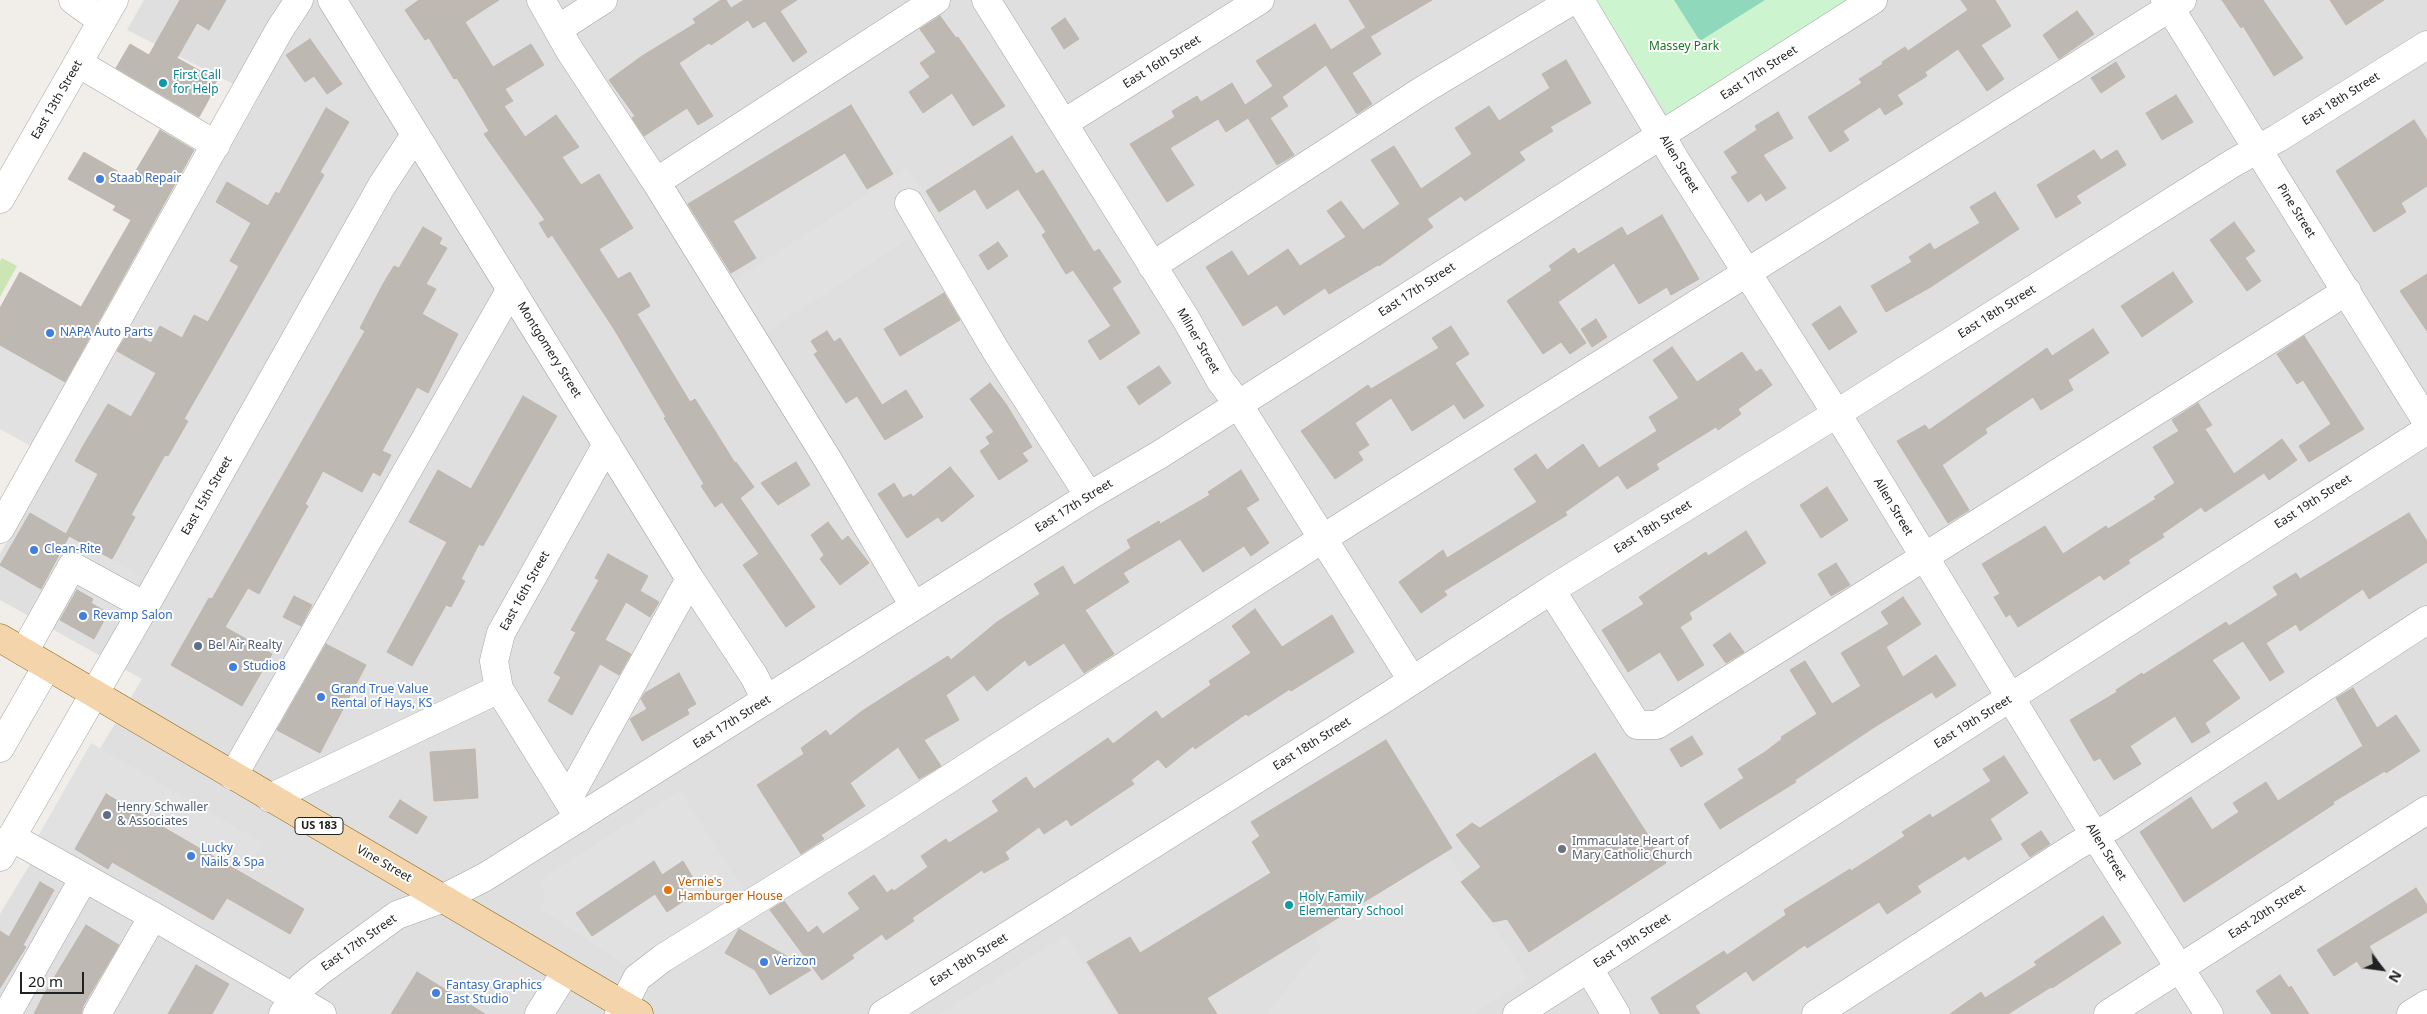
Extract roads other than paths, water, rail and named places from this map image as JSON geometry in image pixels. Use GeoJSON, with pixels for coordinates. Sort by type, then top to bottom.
{"type":"FeatureCollection","features":[{"type":"Feature","properties":{"kind":"main road","name":"Vine Street"},"geometry":{"type":"LineString","coordinates":[[6,643],[444,898],[628,1011]]}},
{"type":"Feature","properties":{"kind":"street"},"geometry":{"type":"LineString","coordinates":[[73,0],[108,10]]}},
{"type":"Feature","properties":{"kind":"street"},"geometry":{"type":"LineString","coordinates":[[0,528],[280,29],[300,0]]}},
{"type":"Feature","properties":{"kind":"street","name":"Montgomery Street"},"geometry":{"type":"LineString","coordinates":[[332,0],[690,579],[754,676],[766,700]]}},
{"type":"Feature","properties":{"kind":"street"},"geometry":{"type":"LineString","coordinates":[[541,0],[570,51],[656,182],[828,460],[914,606]]}},
{"type":"Feature","properties":{"kind":"street"},"geometry":{"type":"LineString","coordinates":[[558,29],[603,0]]}},
{"type":"Feature","properties":{"kind":"street"},"geometry":{"type":"LineString","coordinates":[[656,182],[936,0]]}},
{"type":"Feature","properties":{"kind":"street","name":"Milner Street"},"geometry":{"type":"LineString","coordinates":[[986,0],[1186,320],[1220,380],[1238,404],[1412,680]]}},
{"type":"Feature","properties":{"kind":"street","name":"East 16th Street"},"geometry":{"type":"LineString","coordinates":[[1064,122],[1260,0]]}},
{"type":"Feature","properties":{"kind":"street"},"geometry":{"type":"LineString","coordinates":[[1152,266],[1424,90],[1573,0]]}},
{"type":"Feature","properties":{"kind":"street","name":"Allen Street"},"geometry":{"type":"LineString","coordinates":[[1580,0],[1747,274],[1836,414],[2095,836],[2209,1014]]}},
{"type":"Feature","properties":{"kind":"street","name":"East 17th Street"},"geometry":{"type":"LineString","coordinates":[[288,1006],[302,987],[319,972],[397,915],[444,898],[485,877],[573,808],[766,700],[1089,496],[1159,455],[1873,0]]}},
{"type":"Feature","properties":{"kind":"street"},"geometry":{"type":"LineString","coordinates":[[628,1011],[637,978],[663,958],[877,825],[1322,539],[1747,274],[2172,3]]}},
{"type":"Feature","properties":{"kind":"street","name":"Pine Street"},"geometry":{"type":"LineString","coordinates":[[2172,3],[2257,149],[2427,422]]}},
{"type":"Feature","properties":{"kind":"street","name":"East 13th Street"},"geometry":{"type":"LineString","coordinates":[[0,198],[108,10]]}},
{"type":"Feature","properties":{"kind":"street","name":"East 18th Street"},"geometry":{"type":"LineString","coordinates":[[883,1014],[1551,590],[2427,45]]}},
{"type":"Feature","properties":{"kind":"street"},"geometry":{"type":"LineString","coordinates":[[78,63],[216,145]]}},
{"type":"Feature","properties":{"kind":"street","name":"East 15th Street"},"geometry":{"type":"LineString","coordinates":[[6,847],[145,606],[381,187],[415,135]]}},
{"type":"Feature","properties":{"kind":"street"},"geometry":{"type":"LineString","coordinates":[[909,203],[996,351],[1089,496]]}},
{"type":"Feature","properties":{"kind":"street"},"geometry":{"type":"LineString","coordinates":[[233,776],[511,289]]}},
{"type":"Feature","properties":{"kind":"street"},"geometry":{"type":"LineString","coordinates":[[1551,590],[1637,725],[1657,725],[2347,292]]}},
{"type":"Feature","properties":{"kind":"street","name":"East 19th Street"},"geometry":{"type":"LineString","coordinates":[[1517,1014],[2427,430]]}},
{"type":"Feature","properties":{"kind":"street","name":"East 16th Street"},"geometry":{"type":"LineString","coordinates":[[573,808],[499,689],[494,661],[501,633],[607,444]]}},
{"type":"Feature","properties":{"kind":"street"},"geometry":{"type":"LineString","coordinates":[[6,643],[72,566],[145,606]]}},
{"type":"Feature","properties":{"kind":"street"},"geometry":{"type":"LineString","coordinates":[[573,808],[690,579]]}},
{"type":"Feature","properties":{"kind":"street"},"geometry":{"type":"LineString","coordinates":[[1816,1014],[2076,846],[2095,836],[2427,620]]}},
{"type":"Feature","properties":{"kind":"street"},"geometry":{"type":"LineString","coordinates":[[0,748],[47,666]]}},
{"type":"Feature","properties":{"kind":"street"},"geometry":{"type":"LineString","coordinates":[[270,798],[499,689]]}},
{"type":"Feature","properties":{"kind":"street","name":"East 20th Street"},"geometry":{"type":"LineString","coordinates":[[2108,1014],[2427,810]]}},
{"type":"Feature","properties":{"kind":"street"},"geometry":{"type":"LineString","coordinates":[[6,847],[84,878],[154,916],[288,1006],[322,1014]]}},
{"type":"Feature","properties":{"kind":"street"},"geometry":{"type":"LineString","coordinates":[[7,1014],[84,878]]}},
{"type":"Feature","properties":{"kind":"street"},"geometry":{"type":"LineString","coordinates":[[97,1014],[154,916]]}},
{"type":"Feature","properties":{"kind":"street"},"geometry":{"type":"LineString","coordinates":[[1589,969],[1616,1014]]}},
{"type":"Feature","properties":{"kind":"street"},"geometry":{"type":"LineString","coordinates":[[540,1014],[566,973]]}},
{"type":"Feature","properties":{"kind":"street"},"geometry":{"type":"LineString","coordinates":[[2411,1014],[2427,1004]]}},
{"type":"Feature","properties":{"kind":"place","name":"First Call for Help"},"geometry":{"type":"Point","coordinates":[163,83]}},
{"type":"Feature","properties":{"kind":"place","name":"Staab Repair"},"geometry":{"type":"Point","coordinates":[100,179]}},
{"type":"Feature","properties":{"kind":"place","name":"NAPA Auto Parts"},"geometry":{"type":"Point","coordinates":[50,333]}},
{"type":"Feature","properties":{"kind":"place","name":"Clean-Rite"},"geometry":{"type":"Point","coordinates":[34,550]}},
{"type":"Feature","properties":{"kind":"place","name":"Revamp Salon"},"geometry":{"type":"Point","coordinates":[83,616]}},
{"type":"Feature","properties":{"kind":"place","name":"Bel Air Realty"},"geometry":{"type":"Point","coordinates":[198,646]}},
{"type":"Feature","properties":{"kind":"place","name":"Studio8"},"geometry":{"type":"Point","coordinates":[233,667]}},
{"type":"Feature","properties":{"kind":"place","name":"Grand True Value Rental of Hays, KS"},"geometry":{"type":"Point","coordinates":[321,697]}},
{"type":"Feature","properties":{"kind":"place","name":"Henry Schwaller & Associates"},"geometry":{"type":"Point","coordinates":[107,815]}},
{"type":"Feature","properties":{"kind":"place","name":"Immaculate Heart of Mary Catholic Church"},"geometry":{"type":"Point","coordinates":[1562,849]}},
{"type":"Feature","properties":{"kind":"place","name":"Lucky Nails & Spa"},"geometry":{"type":"Point","coordinates":[191,856]}},
{"type":"Feature","properties":{"kind":"place","name":"Vernie's Hamburger House"},"geometry":{"type":"Point","coordinates":[668,890]}},
{"type":"Feature","properties":{"kind":"place","name":"Holy Family Elementary School"},"geometry":{"type":"Point","coordinates":[1289,905]}},
{"type":"Feature","properties":{"kind":"place","name":"Verizon"},"geometry":{"type":"Point","coordinates":[764,962]}},
{"type":"Feature","properties":{"kind":"place","name":"Fantasy Graphics East Studio"},"geometry":{"type":"Point","coordinates":[436,993]}},
{"type":"Feature","properties":{"kind":"park label","name":"Massey Park"},"geometry":{"type":"Point","coordinates":[1684,47]}}]}
